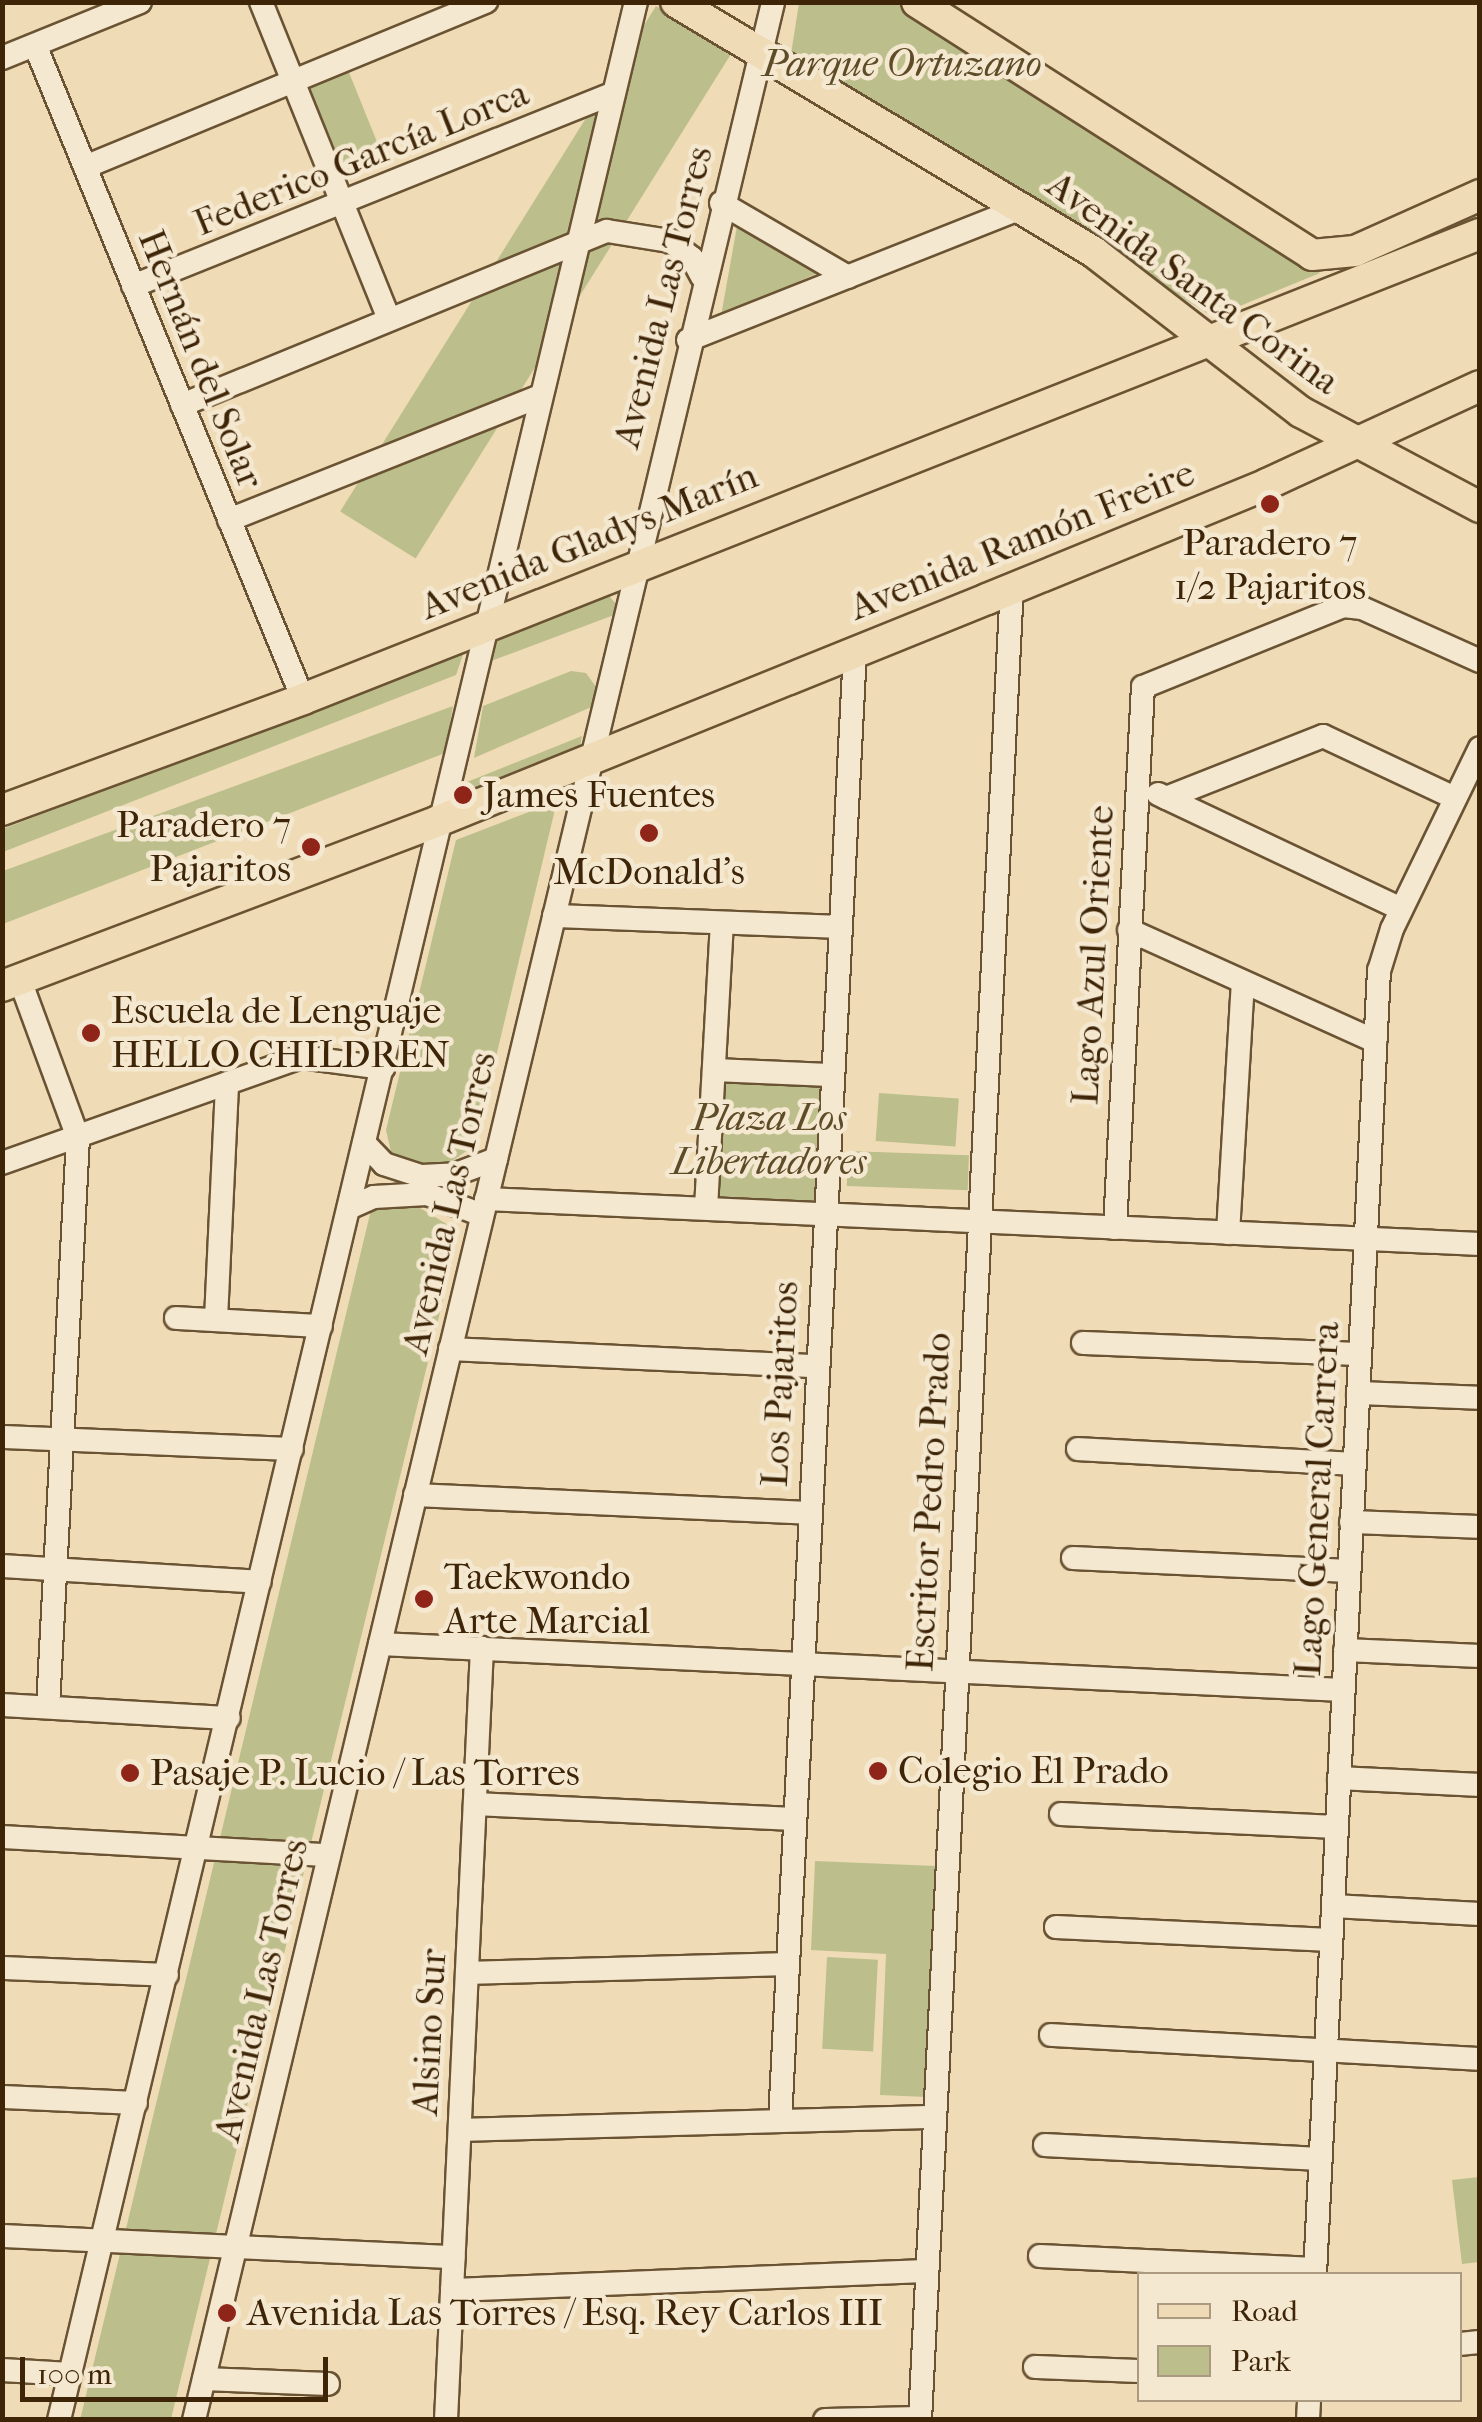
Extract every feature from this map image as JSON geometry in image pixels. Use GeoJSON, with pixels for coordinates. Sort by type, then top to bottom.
{"type":"FeatureCollection","features":[{"type":"Feature","properties":{"kind":"main road","name":"Avenida Santa Corina"},"geometry":{"type":"LineString","coordinates":[[676,2],[1120,270],[1203,341],[1354,444],[1480,508]]}},
{"type":"Feature","properties":{"kind":"main road","name":"Avenida Santa Corina"},"geometry":{"type":"LineString","coordinates":[[917,2],[1312,255],[1356,251],[1480,196]]}},
{"type":"Feature","properties":{"kind":"main road","name":"Avenida Gladys Marín"},"geometry":{"type":"LineString","coordinates":[[2,810],[303,699],[634,565],[1480,234]]}},
{"type":"Feature","properties":{"kind":"main road","name":"Avenida Ramón Freire"},"geometry":{"type":"LineString","coordinates":[[590,756],[1012,588],[1354,444],[1480,386]]}},
{"type":"Feature","properties":{"kind":"main road"},"geometry":{"type":"LineString","coordinates":[[1405,421],[1395,450],[1406,472]]}},
{"type":"Feature","properties":{"kind":"main road"},"geometry":{"type":"LineString","coordinates":[[11,983],[438,821],[590,756]]}},
{"type":"Feature","properties":{"kind":"street"},"geometry":{"type":"LineString","coordinates":[[2,58],[35,45],[86,13],[140,2]]}},
{"type":"Feature","properties":{"kind":"street"},"geometry":{"type":"LineString","coordinates":[[261,2],[389,319]]}},
{"type":"Feature","properties":{"kind":"street"},"geometry":{"type":"LineString","coordinates":[[84,167],[486,2]]}},
{"type":"Feature","properties":{"kind":"street"},"geometry":{"type":"LineString","coordinates":[[59,2420],[383,1068],[483,625],[636,2]]}},
{"type":"Feature","properties":{"kind":"street","name":"Avenida Las Torres"},"geometry":{"type":"LineString","coordinates":[[194,2420],[554,916],[702,277],[773,2]]}},
{"type":"Feature","properties":{"kind":"street","name":"Hernán del Solar"},"geometry":{"type":"LineString","coordinates":[[35,45],[303,699]]}},
{"type":"Feature","properties":{"kind":"street","name":"Federico García Lorca"},"geometry":{"type":"LineString","coordinates":[[134,286],[614,93]]}},
{"type":"Feature","properties":{"kind":"street"},"geometry":{"type":"LineString","coordinates":[[721,203],[848,277]]}},
{"type":"Feature","properties":{"kind":"street"},"geometry":{"type":"LineString","coordinates":[[688,340],[1022,208]]}},
{"type":"Feature","properties":{"kind":"street"},"geometry":{"type":"LineString","coordinates":[[182,405],[577,243],[618,230],[661,238],[686,252],[702,277]]}},
{"type":"Feature","properties":{"kind":"street"},"geometry":{"type":"LineString","coordinates":[[229,520],[540,396]]}},
{"type":"Feature","properties":{"kind":"street","name":"Escritor Pedro Prado"},"geometry":{"type":"LineString","coordinates":[[920,2419],[1012,588]]}},
{"type":"Feature","properties":{"kind":"street","name":"Lago Azul Oriente"},"geometry":{"type":"LineString","coordinates":[[1115,1228],[1143,686],[1343,606],[1362,608],[1480,661]]}},
{"type":"Feature","properties":{"kind":"street","name":"Los Pajaritos"},"geometry":{"type":"LineString","coordinates":[[780,2121],[837,928],[855,650]]}},
{"type":"Feature","properties":{"kind":"street"},"geometry":{"type":"LineString","coordinates":[[1166,798],[1324,736],[1455,798]]}},
{"type":"Feature","properties":{"kind":"street","name":"Lago General Carrera"},"geometry":{"type":"LineString","coordinates":[[1315,2272],[1382,957],[1480,748]]}},
{"type":"Feature","properties":{"kind":"street"},"geometry":{"type":"LineString","coordinates":[[1136,784],[1402,909]]}},
{"type":"Feature","properties":{"kind":"street"},"geometry":{"type":"LineString","coordinates":[[554,916],[837,928]]}},
{"type":"Feature","properties":{"kind":"street"},"geometry":{"type":"LineString","coordinates":[[706,1208],[722,923]]}},
{"type":"Feature","properties":{"kind":"street"},"geometry":{"type":"LineString","coordinates":[[1129,930],[1375,1042]]}},
{"type":"Feature","properties":{"kind":"street"},"geometry":{"type":"LineString","coordinates":[[1228,1233],[1243,982]]}},
{"type":"Feature","properties":{"kind":"street"},"geometry":{"type":"LineString","coordinates":[[11,983],[78,1138],[48,1707]]}},
{"type":"Feature","properties":{"kind":"street"},"geometry":{"type":"LineString","coordinates":[[2,1162],[301,1057],[383,1068]]}},
{"type":"Feature","properties":{"kind":"street"},"geometry":{"type":"LineString","coordinates":[[714,1070],[830,1075]]}},
{"type":"Feature","properties":{"kind":"street"},"geometry":{"type":"LineString","coordinates":[[216,1320],[227,1083]]}},
{"type":"Feature","properties":{"kind":"street"},"geometry":{"type":"LineString","coordinates":[[364,1144],[384,1164],[422,1176],[456,1174],[496,1159]]}},
{"type":"Feature","properties":{"kind":"street"},"geometry":{"type":"LineString","coordinates":[[349,1208],[374,1197],[426,1194],[484,1207],[706,1208],[1480,1244]]}},
{"type":"Feature","properties":{"kind":"street"},"geometry":{"type":"LineString","coordinates":[[176,1318],[321,1326]]}},
{"type":"Feature","properties":{"kind":"street"},"geometry":{"type":"LineString","coordinates":[[1083,1343],[1360,1354]]}},
{"type":"Feature","properties":{"kind":"street"},"geometry":{"type":"LineString","coordinates":[[450,1349],[816,1366]]}},
{"type":"Feature","properties":{"kind":"street"},"geometry":{"type":"LineString","coordinates":[[1358,1393],[1480,1398]]}},
{"type":"Feature","properties":{"kind":"street"},"geometry":{"type":"LineString","coordinates":[[2,1437],[292,1449]]}},
{"type":"Feature","properties":{"kind":"street"},"geometry":{"type":"LineString","coordinates":[[1078,1449],[1354,1464]]}},
{"type":"Feature","properties":{"kind":"street"},"geometry":{"type":"LineString","coordinates":[[415,1495],[809,1513]]}},
{"type":"Feature","properties":{"kind":"street"},"geometry":{"type":"LineString","coordinates":[[1351,1522],[1480,1527]]}},
{"type":"Feature","properties":{"kind":"street"},"geometry":{"type":"LineString","coordinates":[[1073,1558],[1349,1570]]}},
{"type":"Feature","properties":{"kind":"street"},"geometry":{"type":"LineString","coordinates":[[2,1566],[260,1582]]}},
{"type":"Feature","properties":{"kind":"street"},"geometry":{"type":"LineString","coordinates":[[380,1644],[1343,1690]]}},
{"type":"Feature","properties":{"kind":"street","name":"Alsino Sur"},"geometry":{"type":"LineString","coordinates":[[446,2420],[482,1648]]}},
{"type":"Feature","properties":{"kind":"street"},"geometry":{"type":"LineString","coordinates":[[1345,1650],[1480,1656]]}},
{"type":"Feature","properties":{"kind":"street"},"geometry":{"type":"LineString","coordinates":[[2,1705],[229,1718]]}},
{"type":"Feature","properties":{"kind":"street"},"geometry":{"type":"LineString","coordinates":[[1339,1778],[1480,1785]]}},
{"type":"Feature","properties":{"kind":"street"},"geometry":{"type":"LineString","coordinates":[[475,1804],[794,1819]]}},
{"type":"Feature","properties":{"kind":"street"},"geometry":{"type":"LineString","coordinates":[[1061,1814],[1336,1827]]}},
{"type":"Feature","properties":{"kind":"street"},"geometry":{"type":"LineString","coordinates":[[2,1837],[329,1855]]}},
{"type":"Feature","properties":{"kind":"street"},"geometry":{"type":"LineString","coordinates":[[1333,1906],[1480,1914]]}},
{"type":"Feature","properties":{"kind":"street"},"geometry":{"type":"LineString","coordinates":[[1056,1926],[1331,1940]]}},
{"type":"Feature","properties":{"kind":"street"},"geometry":{"type":"LineString","coordinates":[[467,1973],[788,1964]]}},
{"type":"Feature","properties":{"kind":"street"},"geometry":{"type":"LineString","coordinates":[[2,1968],[167,1976]]}},
{"type":"Feature","properties":{"kind":"street"},"geometry":{"type":"LineString","coordinates":[[1050,2035],[1480,2059]]}},
{"type":"Feature","properties":{"kind":"street"},"geometry":{"type":"LineString","coordinates":[[2,2097],[136,2103]]}},
{"type":"Feature","properties":{"kind":"street"},"geometry":{"type":"LineString","coordinates":[[460,2130],[934,2117]]}},
{"type":"Feature","properties":{"kind":"street"},"geometry":{"type":"LineString","coordinates":[[1046,2146],[1320,2158]]}},
{"type":"Feature","properties":{"kind":"street"},"geometry":{"type":"LineString","coordinates":[[2,2236],[454,2257]]}},
{"type":"Feature","properties":{"kind":"street"},"geometry":{"type":"LineString","coordinates":[[1040,2256],[1315,2272]]}},
{"type":"Feature","properties":{"kind":"street"},"geometry":{"type":"LineString","coordinates":[[452,2290],[927,2272]]}},
{"type":"Feature","properties":{"kind":"street"},"geometry":{"type":"LineString","coordinates":[[1035,2367],[1137,2371]]}},
{"type":"Feature","properties":{"kind":"street"},"geometry":{"type":"LineString","coordinates":[[2,2370],[70,2374]]}},
{"type":"Feature","properties":{"kind":"street"},"geometry":{"type":"LineString","coordinates":[[204,2379],[328,2384]]}},
{"type":"Feature","properties":{"kind":"street"},"geometry":{"type":"LineString","coordinates":[[825,2420],[920,2419]]}},
{"type":"Feature","properties":{"kind":"green space","name":"Parque Ortuzano"},"geometry":{"type":"Polygon","coordinates":[[[799,3],[899,3],[1320,273],[1213,317],[791,54],[799,3]]]}},
{"type":"Feature","properties":{"kind":"green space"},"geometry":{"type":"Polygon","coordinates":[[[656,6],[731,53],[416,559],[340,511],[656,6]]]}},
{"type":"Feature","properties":{"kind":"green space"},"geometry":{"type":"Polygon","coordinates":[[[348,70],[385,163],[347,178],[309,86],[348,70]]]}},
{"type":"Feature","properties":{"kind":"green space"},"geometry":{"type":"Polygon","coordinates":[[[737,226],[820,272],[721,316],[737,226]]]}},
{"type":"Feature","properties":{"kind":"green space"},"geometry":{"type":"Polygon","coordinates":[[[605,591],[616,604],[614,615],[491,661],[497,633],[605,591]]]}},
{"type":"Feature","properties":{"kind":"green space"},"geometry":{"type":"Polygon","coordinates":[[[464,652],[456,675],[3,852],[3,829],[464,652]]]}},
{"type":"Feature","properties":{"kind":"green space"},"geometry":{"type":"Polygon","coordinates":[[[571,671],[586,673],[599,691],[596,705],[474,758],[483,706],[571,671]]]}},
{"type":"Feature","properties":{"kind":"green space"},"geometry":{"type":"Polygon","coordinates":[[[453,706],[445,753],[3,924],[3,871],[453,706]]]}},
{"type":"Feature","properties":{"kind":"green space"},"geometry":{"type":"Polygon","coordinates":[[[582,736],[580,747],[455,799],[452,788],[582,736]]]}},
{"type":"Feature","properties":{"kind":"green space"},"geometry":{"type":"Polygon","coordinates":[[[557,801],[475,1145],[439,1170],[391,1152],[386,1130],[456,840],[557,801]]]}},
{"type":"Feature","properties":{"kind":"green space","name":"Plaza Los Libertadores"},"geometry":{"type":"Polygon","coordinates":[[[722,1081],[821,1087],[816,1197],[809,1205],[723,1200],[717,1193],[722,1081]]]}},
{"type":"Feature","properties":{"kind":"green space"},"geometry":{"type":"Polygon","coordinates":[[[879,1093],[959,1099],[955,1146],[876,1141],[879,1093]]]}},
{"type":"Feature","properties":{"kind":"green space"},"geometry":{"type":"Polygon","coordinates":[[[848,1151],[969,1155],[968,1190],[847,1186],[848,1151]]]}},
{"type":"Feature","properties":{"kind":"green space"},"geometry":{"type":"Polygon","coordinates":[[[410,1202],[450,1226],[451,1267],[171,2419],[80,2420],[371,1210],[410,1202]]]}},
{"type":"Feature","properties":{"kind":"green space"},"geometry":{"type":"Polygon","coordinates":[[[815,1861],[936,1866],[926,2097],[880,2095],[886,1954],[811,1950],[815,1861]]]}},
{"type":"Feature","properties":{"kind":"green space"},"geometry":{"type":"Polygon","coordinates":[[[827,1957],[878,1960],[873,2052],[822,2049],[827,1957]]]}},
{"type":"Feature","properties":{"kind":"green space"},"geometry":{"type":"Polygon","coordinates":[[[1479,2177],[1479,2262],[1462,2264],[1452,2180],[1479,2177]]]}},
{"type":"Feature","properties":{"kind":"place","name":"Paradero 7 1/2 Pajaritos"},"geometry":{"type":"Point","coordinates":[1270,504]}},
{"type":"Feature","properties":{"kind":"place","name":"James Fuentes"},"geometry":{"type":"Point","coordinates":[463,795]}},
{"type":"Feature","properties":{"kind":"place","name":"McDonald's"},"geometry":{"type":"Point","coordinates":[649,833]}},
{"type":"Feature","properties":{"kind":"place","name":"Paradero 7 Pajaritos"},"geometry":{"type":"Point","coordinates":[311,847]}},
{"type":"Feature","properties":{"kind":"place","name":"Escuela de Lenguaje HELLO CHILDREN"},"geometry":{"type":"Point","coordinates":[91,1033]}},
{"type":"Feature","properties":{"kind":"place","name":"Taekwondo Arte Marcial"},"geometry":{"type":"Point","coordinates":[424,1599]}},
{"type":"Feature","properties":{"kind":"place","name":"Colegio El Prado"},"geometry":{"type":"Point","coordinates":[878,1771]}},
{"type":"Feature","properties":{"kind":"place","name":"Pasaje P. Lucio / Las Torres"},"geometry":{"type":"Point","coordinates":[130,1773]}},
{"type":"Feature","properties":{"kind":"place","name":"Avenida Las Torres / Esq. Rey Carlos III"},"geometry":{"type":"Point","coordinates":[227,2313]}}]}
